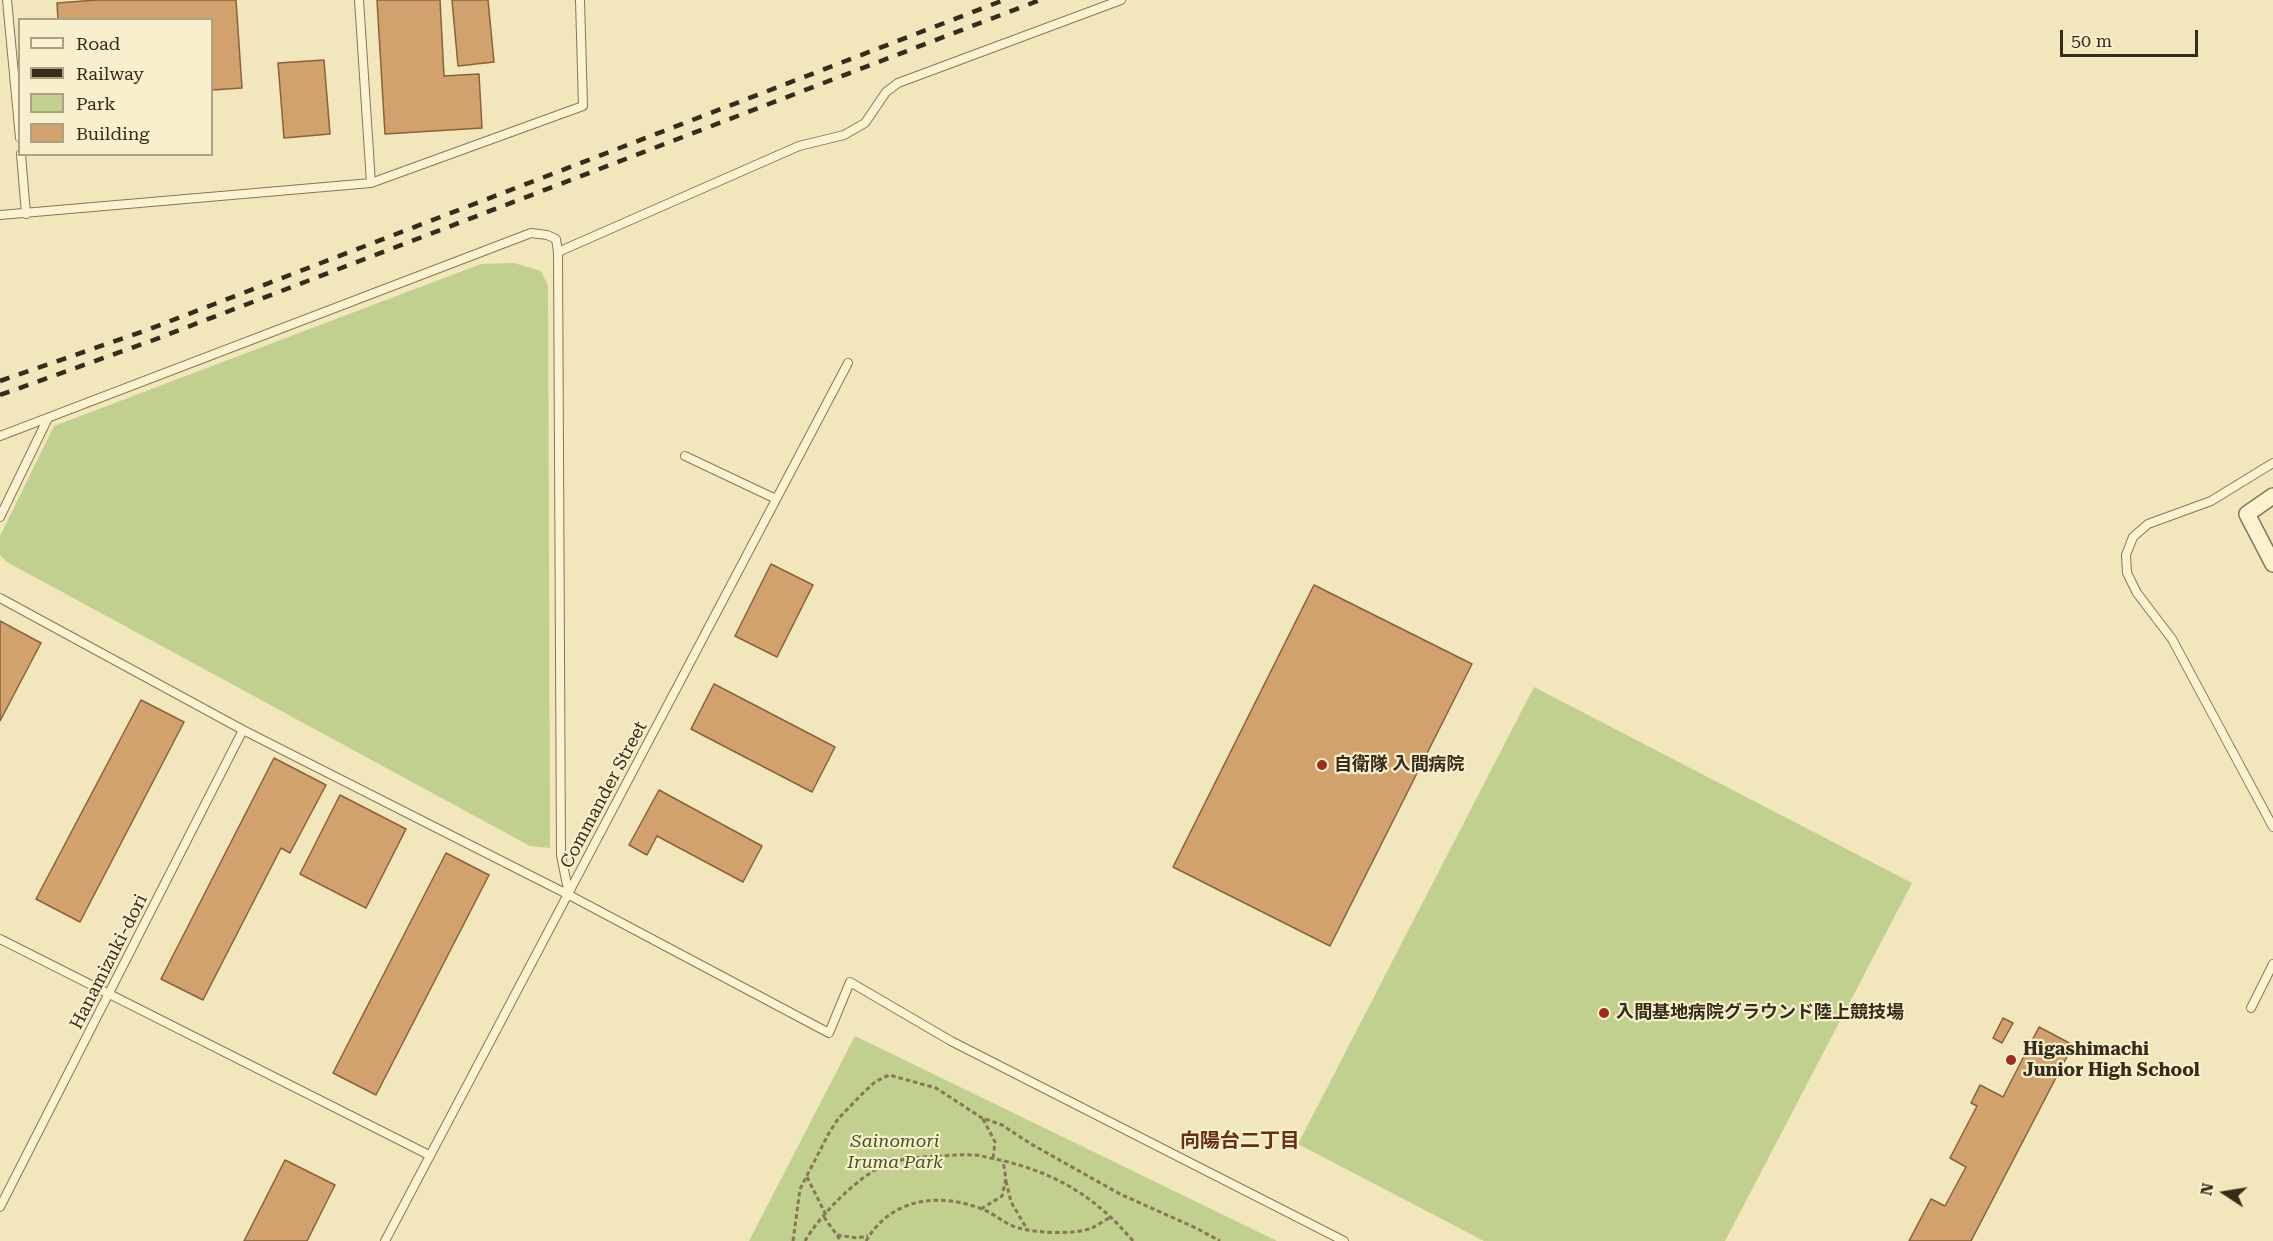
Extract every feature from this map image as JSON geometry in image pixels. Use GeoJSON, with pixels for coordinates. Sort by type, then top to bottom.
{"type":"FeatureCollection","features":[{"type":"Feature","properties":{"kind":"street"},"geometry":{"type":"LineString","coordinates":[[2273,496],[2247,514],[2273,564]]}},
{"type":"Feature","properties":{"kind":"lane"},"geometry":{"type":"LineString","coordinates":[[7,0],[18,117]]}},
{"type":"Feature","properties":{"kind":"lane"},"geometry":{"type":"LineString","coordinates":[[359,0],[371,183]]}},
{"type":"Feature","properties":{"kind":"lane"},"geometry":{"type":"LineString","coordinates":[[0,215],[371,183],[583,106],[580,0]]}},
{"type":"Feature","properties":{"kind":"lane"},"geometry":{"type":"LineString","coordinates":[[558,252],[799,146],[844,135],[865,123],[886,92],[898,83],[1121,0]]}},
{"type":"Feature","properties":{"kind":"lane"},"geometry":{"type":"LineString","coordinates":[[21,156],[26,214]]}},
{"type":"Feature","properties":{"kind":"lane"},"geometry":{"type":"LineString","coordinates":[[0,436],[531,233],[556,239],[558,252],[561,855],[569,895]]}},
{"type":"Feature","properties":{"kind":"lane","name":"Commander Street"},"geometry":{"type":"LineString","coordinates":[[385,1241],[848,363]]}},
{"type":"Feature","properties":{"kind":"lane"},"geometry":{"type":"LineString","coordinates":[[0,517],[48,418]]}},
{"type":"Feature","properties":{"kind":"lane"},"geometry":{"type":"LineString","coordinates":[[685,456],[776,499]]}},
{"type":"Feature","properties":{"kind":"lane"},"geometry":{"type":"LineString","coordinates":[[2273,463],[2211,501],[2148,524],[2133,537],[2126,555],[2127,573],[2137,593],[2172,639],[2273,827]]}},
{"type":"Feature","properties":{"kind":"lane"},"geometry":{"type":"LineString","coordinates":[[0,598],[243,730],[569,895],[829,1033],[850,982],[951,1041],[1344,1241]]}},
{"type":"Feature","properties":{"kind":"lane","name":"Hanamizuki-dori"},"geometry":{"type":"LineString","coordinates":[[0,1207],[243,730]]}},
{"type":"Feature","properties":{"kind":"lane"},"geometry":{"type":"LineString","coordinates":[[0,939],[429,1155]]}},
{"type":"Feature","properties":{"kind":"lane"},"geometry":{"type":"LineString","coordinates":[[2251,1008],[2273,964]]}},
{"type":"Feature","properties":{"kind":"path"},"geometry":{"type":"LineString","coordinates":[[793,1241],[800,1189],[829,1133],[838,1119],[875,1082],[889,1075],[936,1088],[982,1118],[1002,1125],[1120,1194],[1221,1241]]}},
{"type":"Feature","properties":{"kind":"path"},"geometry":{"type":"LineString","coordinates":[[982,1118],[995,1142],[993,1159]]}},
{"type":"Feature","properties":{"kind":"path"},"geometry":{"type":"LineString","coordinates":[[805,1241],[825,1216],[863,1178],[887,1164],[916,1158],[974,1155],[1030,1167],[1067,1184],[1112,1216],[1133,1241]]}},
{"type":"Feature","properties":{"kind":"path"},"geometry":{"type":"LineString","coordinates":[[1003,1161],[1011,1202],[1027,1229]]}},
{"type":"Feature","properties":{"kind":"path"},"geometry":{"type":"LineString","coordinates":[[807,1177],[825,1216],[841,1241]]}},
{"type":"Feature","properties":{"kind":"path"},"geometry":{"type":"LineString","coordinates":[[981,1209],[1002,1196],[1006,1179]]}},
{"type":"Feature","properties":{"kind":"path"},"geometry":{"type":"LineString","coordinates":[[866,1241],[884,1219],[909,1203],[939,1199],[981,1209],[1018,1228],[1051,1232],[1092,1228],[1112,1216]]}},
{"type":"Feature","properties":{"kind":"path"},"geometry":{"type":"LineString","coordinates":[[837,1235],[857,1238],[868,1236]]}},
{"type":"Feature","properties":{"kind":"green space"},"geometry":{"type":"Polygon","coordinates":[[[514,263],[541,271],[548,286],[550,848],[530,846],[7,562],[0,555],[0,536],[54,426],[481,264],[514,263]]]}},
{"type":"Feature","properties":{"kind":"green space","name":"入間基地病院グラウンド陸上競技場"},"geometry":{"type":"Polygon","coordinates":[[[1534,687],[1912,883],[1725,1241],[1484,1241],[1298,1144],[1534,687]]]}},
{"type":"Feature","properties":{"kind":"green space","name":"Sainomori Iruma Park"},"geometry":{"type":"Polygon","coordinates":[[[855,1036],[1277,1241],[749,1241],[855,1036]]]}},
{"type":"Feature","properties":{"kind":"building"},"geometry":{"type":"Polygon","coordinates":[[[97,0],[236,0],[242,88],[213,90],[213,18],[58,18],[57,3],[97,0]]]}},
{"type":"Feature","properties":{"kind":"building"},"geometry":{"type":"Polygon","coordinates":[[[377,0],[440,0],[444,76],[479,74],[482,128],[385,134],[377,0]]]}},
{"type":"Feature","properties":{"kind":"building"},"geometry":{"type":"Polygon","coordinates":[[[452,0],[488,0],[494,62],[458,66],[452,0]]]}},
{"type":"Feature","properties":{"kind":"building"},"geometry":{"type":"Polygon","coordinates":[[[324,60],[330,134],[284,138],[278,63],[324,60]]]}},
{"type":"Feature","properties":{"kind":"building"},"geometry":{"type":"Polygon","coordinates":[[[771,564],[813,585],[777,657],[735,636],[771,564]]]}},
{"type":"Feature","properties":{"kind":"building","name":"自衛隊 入間病院"},"geometry":{"type":"Polygon","coordinates":[[[1314,585],[1472,664],[1330,946],[1173,867],[1314,585]]]}},
{"type":"Feature","properties":{"kind":"building"},"geometry":{"type":"Polygon","coordinates":[[[0,621],[41,643],[0,721],[0,621]]]}},
{"type":"Feature","properties":{"kind":"building"},"geometry":{"type":"Polygon","coordinates":[[[714,684],[835,747],[812,792],[691,729],[714,684]]]}},
{"type":"Feature","properties":{"kind":"building"},"geometry":{"type":"Polygon","coordinates":[[[141,700],[184,722],[80,922],[36,899],[141,700]]]}},
{"type":"Feature","properties":{"kind":"building"},"geometry":{"type":"Polygon","coordinates":[[[274,758],[326,785],[290,853],[281,848],[203,1000],[161,979],[274,758]]]}},
{"type":"Feature","properties":{"kind":"building"},"geometry":{"type":"Polygon","coordinates":[[[659,790],[762,846],[743,882],[657,836],[647,855],[629,845],[659,790]]]}},
{"type":"Feature","properties":{"kind":"building"},"geometry":{"type":"Polygon","coordinates":[[[340,795],[406,829],[366,908],[300,874],[340,795]]]}},
{"type":"Feature","properties":{"kind":"building"},"geometry":{"type":"Polygon","coordinates":[[[446,853],[489,875],[376,1095],[333,1073],[446,853]]]}},
{"type":"Feature","properties":{"kind":"building"},"geometry":{"type":"Polygon","coordinates":[[[2003,1018],[2013,1023],[2002,1043],[1993,1038],[2003,1018]]]}},
{"type":"Feature","properties":{"kind":"building"},"geometry":{"type":"Polygon","coordinates":[[[2039,1027],[2073,1045],[1971,1241],[1909,1241],[1931,1199],[1945,1206],[1966,1167],[1950,1158],[1977,1106],[1971,1103],[1980,1085],[2003,1097],[2039,1027]]]}},
{"type":"Feature","properties":{"kind":"building"},"geometry":{"type":"Polygon","coordinates":[[[285,1160],[335,1185],[307,1241],[244,1241],[285,1160]]]}},
{"type":"Feature","properties":{"kind":"railway"},"geometry":{"type":"LineString","coordinates":[[0,381],[147,330],[1004,0]]}},
{"type":"Feature","properties":{"kind":"railway"},"geometry":{"type":"LineString","coordinates":[[0,395],[151,341],[1040,0]]}},
{"type":"Feature","properties":{"kind":"place","name":"自衛隊 入間病院"},"geometry":{"type":"Point","coordinates":[1322,765]}},
{"type":"Feature","properties":{"kind":"place","name":"入間基地病院グラウンド陸上競技場"},"geometry":{"type":"Point","coordinates":[1604,1013]}},
{"type":"Feature","properties":{"kind":"place","name":"Higashimachi Junior High School"},"geometry":{"type":"Point","coordinates":[2011,1060]}},
{"type":"Feature","properties":{"kind":"district","name":"向陽台二丁目"},"geometry":{"type":"Point","coordinates":[1240,1141]}}]}
